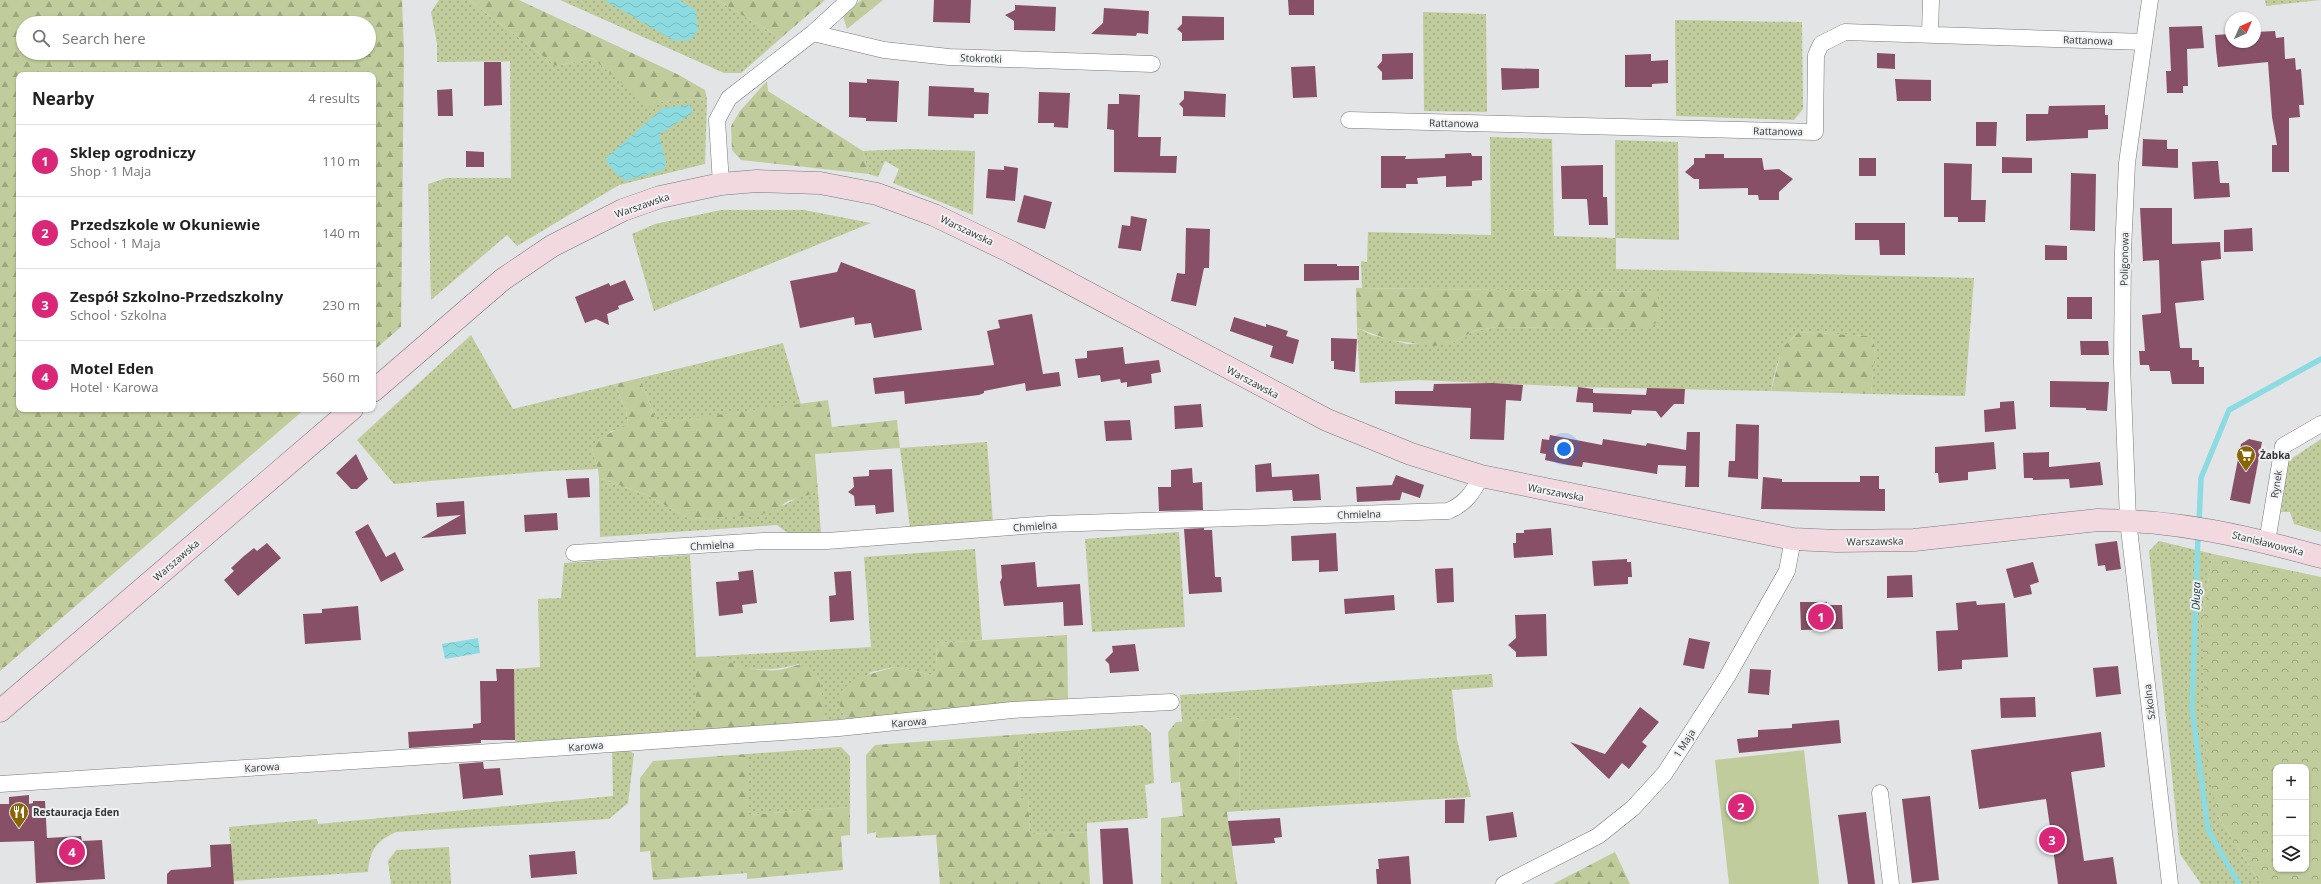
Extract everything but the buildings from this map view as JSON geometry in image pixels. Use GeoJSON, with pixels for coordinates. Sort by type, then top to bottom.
{"type":"FeatureCollection","features":[{"type":"Feature","properties":{"kind":"main road","name":"Warszawska"},"geometry":{"type":"LineString","coordinates":[[376,388],[479,298],[526,263],[552,246],[623,210],[660,197],[721,184],[757,181],[820,183],[878,194],[941,218],[1011,252],[1327,420],[1411,454],[1481,476],[1794,539],[1837,541],[1914,540],[2098,520],[2166,522],[2215,530]]}},
{"type":"Feature","properties":{"kind":"main road","name":"Warszawska"},"geometry":{"type":"LineString","coordinates":[[0,711],[349,412]]}},
{"type":"Feature","properties":{"kind":"main road","name":"Stanisławowska"},"geometry":{"type":"LineString","coordinates":[[2215,530],[2321,556]]}},
{"type":"Feature","properties":{"kind":"street"},"geometry":{"type":"LineString","coordinates":[[721,184],[717,120],[729,98],[813,33],[849,0]]}},
{"type":"Feature","properties":{"kind":"street"},"geometry":{"type":"LineString","coordinates":[[1930,34],[1931,0]]}},
{"type":"Feature","properties":{"kind":"street","name":"Poligonowa"},"geometry":{"type":"LineString","coordinates":[[2128,520],[2122,364],[2123,251],[2127,163],[2150,0]]}},
{"type":"Feature","properties":{"kind":"street","name":"Rattanowa"},"geometry":{"type":"LineString","coordinates":[[1349,120],[1815,132],[1816,55],[1821,44],[1845,32],[2144,42]]}},
{"type":"Feature","properties":{"kind":"street","name":"Stokrotki"},"geometry":{"type":"LineString","coordinates":[[813,33],[884,50],[949,57],[1152,64]]}},
{"type":"Feature","properties":{"kind":"street","name":"Rynek"},"geometry":{"type":"LineString","coordinates":[[2267,542],[2283,446],[2321,424]]}},
{"type":"Feature","properties":{"kind":"street","name":"Chmielna"},"geometry":{"type":"LineString","coordinates":[[574,553],[763,541],[827,541],[1050,524],[1448,511],[1460,506],[1473,492],[1481,476]]}},
{"type":"Feature","properties":{"kind":"street","name":"Szkolna"},"geometry":{"type":"LineString","coordinates":[[2128,520],[2170,884]]}},
{"type":"Feature","properties":{"kind":"street","name":"1 Maja"},"geometry":{"type":"LineString","coordinates":[[1504,884],[1598,836],[1633,808],[1665,773],[1727,677],[1787,571],[1794,539]]}},
{"type":"Feature","properties":{"kind":"street","name":"Karowa"},"geometry":{"type":"LineString","coordinates":[[0,784],[847,728],[1012,710],[1171,702]]}},
{"type":"Feature","properties":{"kind":"street"},"geometry":{"type":"LineString","coordinates":[[1880,793],[1891,884]]}},
{"type":"Feature","properties":{"kind":"green space"},"geometry":{"type":"Polygon","coordinates":[[[0,0],[402,0],[404,51],[401,327],[376,348],[376,72],[16,72],[16,412],[302,412],[0,671],[0,0]]]}},
{"type":"Feature","properties":{"kind":"green space"},"geometry":{"type":"Polygon","coordinates":[[[439,0],[469,0],[556,66],[592,58],[653,108],[661,102],[707,98],[705,164],[619,185],[517,246],[507,235],[431,300],[428,184],[446,178],[511,178],[510,61],[437,62],[437,44],[431,12],[439,0]]]}},
{"type":"Feature","properties":{"kind":"green space"},"geometry":{"type":"Polygon","coordinates":[[[469,0],[519,0],[679,75],[705,90],[707,98],[661,102],[653,109],[592,58],[556,66],[469,0]]]}},
{"type":"Feature","properties":{"kind":"green space"},"geometry":{"type":"Polygon","coordinates":[[[560,0],[717,0],[781,38],[741,73],[724,73],[560,0]]]}},
{"type":"Feature","properties":{"kind":"green space"},"geometry":{"type":"Polygon","coordinates":[[[717,0],[825,0],[781,38],[717,0]]]}},
{"type":"Feature","properties":{"kind":"green space"},"geometry":{"type":"Polygon","coordinates":[[[861,0],[883,0],[847,29],[843,16],[861,0]]]}},
{"type":"Feature","properties":{"kind":"green space"},"geometry":{"type":"Polygon","coordinates":[[[2265,0],[2321,0],[2266,6],[2265,0]]]}},
{"type":"Feature","properties":{"kind":"green space"},"geometry":{"type":"Polygon","coordinates":[[[1423,12],[1486,14],[1487,112],[1424,111],[1423,12]]]}},
{"type":"Feature","properties":{"kind":"green space"},"geometry":{"type":"Polygon","coordinates":[[[1675,20],[1802,22],[1803,109],[1794,120],[1676,116],[1675,20]]]}},
{"type":"Feature","properties":{"kind":"green space"},"geometry":{"type":"Polygon","coordinates":[[[767,81],[768,91],[863,151],[869,174],[741,160],[732,150],[731,126],[740,111],[767,81]]]}},
{"type":"Feature","properties":{"kind":"green space"},"geometry":{"type":"Polygon","coordinates":[[[1490,137],[1552,139],[1554,236],[1615,238],[1615,140],[1678,142],[1679,240],[1616,238],[1616,269],[1974,278],[1965,396],[1871,394],[1875,347],[1870,336],[1799,332],[1787,344],[1779,358],[1771,391],[1578,387],[1419,380],[1360,383],[1357,328],[1372,335],[1407,344],[1452,343],[1474,331],[1496,327],[1641,329],[1654,292],[1362,288],[1361,261],[1367,262],[1368,232],[1491,235],[1490,137]]]}},
{"type":"Feature","properties":{"kind":"green space"},"geometry":{"type":"Polygon","coordinates":[[[908,149],[975,151],[973,215],[893,183],[899,169],[885,161],[878,177],[869,174],[863,151],[908,149]]]}},
{"type":"Feature","properties":{"kind":"green space"},"geometry":{"type":"Polygon","coordinates":[[[721,210],[804,210],[871,223],[654,311],[632,234],[655,224],[721,210]]]}},
{"type":"Feature","properties":{"kind":"green space"},"geometry":{"type":"Polygon","coordinates":[[[1356,288],[1654,292],[1660,303],[1661,314],[1659,322],[1641,329],[1496,327],[1474,331],[1452,343],[1434,346],[1390,340],[1357,328],[1356,288]]]}},
{"type":"Feature","properties":{"kind":"green space"},"geometry":{"type":"Polygon","coordinates":[[[1799,332],[1870,336],[1875,347],[1871,394],[1771,391],[1782,348],[1799,332]]]}},
{"type":"Feature","properties":{"kind":"green space"},"geometry":{"type":"Polygon","coordinates":[[[471,335],[513,409],[615,384],[626,411],[628,424],[621,429],[611,431],[592,449],[598,469],[549,471],[394,484],[357,440],[471,335]]]}},
{"type":"Feature","properties":{"kind":"green space"},"geometry":{"type":"Polygon","coordinates":[[[783,343],[801,405],[657,423],[640,378],[783,343]]]}},
{"type":"Feature","properties":{"kind":"green space"},"geometry":{"type":"Polygon","coordinates":[[[640,378],[657,423],[828,400],[832,427],[897,420],[900,448],[815,454],[818,492],[788,501],[771,513],[709,519],[688,518],[647,495],[599,478],[592,449],[597,439],[628,424],[626,411],[615,384],[640,378]]]}},
{"type":"Feature","properties":{"kind":"green space"},"geometry":{"type":"Polygon","coordinates":[[[2321,439],[2321,532],[2294,524],[2290,512],[2281,512],[2288,461],[2321,439]]]}},
{"type":"Feature","properties":{"kind":"green space"},"geometry":{"type":"Polygon","coordinates":[[[987,442],[993,523],[910,528],[900,448],[987,442]]]}},
{"type":"Feature","properties":{"kind":"green space"},"geometry":{"type":"Polygon","coordinates":[[[599,478],[647,495],[688,518],[709,519],[730,516],[784,505],[801,496],[818,492],[821,534],[793,537],[777,525],[600,537],[599,478]]]}},
{"type":"Feature","properties":{"kind":"green space"},"geometry":{"type":"Polygon","coordinates":[[[1179,532],[1185,627],[1092,632],[1085,539],[1179,532]]]}},
{"type":"Feature","properties":{"kind":"green space"},"geometry":{"type":"Polygon","coordinates":[[[2159,541],[2213,554],[2202,618],[2218,816],[2261,884],[2201,884],[2180,854],[2149,551],[2159,541]]]}},
{"type":"Feature","properties":{"kind":"green space"},"geometry":{"type":"Polygon","coordinates":[[[975,549],[982,640],[936,643],[937,669],[932,675],[895,667],[871,672],[839,703],[845,719],[825,721],[818,678],[798,664],[789,667],[768,669],[747,668],[727,661],[719,656],[871,647],[864,557],[975,549]]]}},
{"type":"Feature","properties":{"kind":"green space"},"geometry":{"type":"Polygon","coordinates":[[[2213,554],[2321,577],[2321,884],[2261,884],[2218,816],[2206,756],[2202,618],[2213,554]]]}},
{"type":"Feature","properties":{"kind":"green space"},"geometry":{"type":"Polygon","coordinates":[[[690,555],[696,657],[696,730],[515,743],[514,669],[540,667],[538,599],[561,598],[564,563],[690,555]]]}},
{"type":"Feature","properties":{"kind":"green space"},"geometry":{"type":"Polygon","coordinates":[[[1067,635],[1068,703],[845,719],[839,703],[842,690],[856,678],[895,667],[932,675],[937,669],[936,643],[1067,635]]]}},
{"type":"Feature","properties":{"kind":"green space"},"geometry":{"type":"Polygon","coordinates":[[[719,656],[741,666],[759,670],[784,669],[795,665],[807,667],[813,671],[818,678],[821,687],[825,721],[696,730],[696,657],[719,656]]]}},
{"type":"Feature","properties":{"kind":"green space"},"geometry":{"type":"Polygon","coordinates":[[[1492,674],[1493,687],[1452,690],[1457,739],[1471,797],[1240,811],[1239,718],[1182,722],[1180,695],[1492,674]]]}},
{"type":"Feature","properties":{"kind":"green space"},"geometry":{"type":"Polygon","coordinates":[[[1239,718],[1240,811],[1227,812],[1237,884],[1161,884],[1161,818],[1183,816],[1180,782],[1171,783],[1168,732],[1176,722],[1239,718]]]}},
{"type":"Feature","properties":{"kind":"green space"},"geometry":{"type":"Polygon","coordinates":[[[1142,725],[1151,733],[1154,783],[1145,785],[1148,818],[1087,823],[1087,832],[1030,834],[1028,799],[1019,799],[1018,742],[1026,734],[1142,725]]]}},
{"type":"Feature","properties":{"kind":"green space"},"geometry":{"type":"Polygon","coordinates":[[[1026,734],[1018,742],[1019,798],[1028,799],[1030,834],[1087,832],[1090,884],[940,884],[936,835],[876,838],[876,832],[867,834],[866,755],[875,745],[1026,734]]]}},
{"type":"Feature","properties":{"kind":"green space"},"geometry":{"type":"Polygon","coordinates":[[[841,747],[850,756],[850,807],[747,815],[747,754],[841,747]]]}},
{"type":"Feature","properties":{"kind":"green space"},"geometry":{"type":"Polygon","coordinates":[[[626,748],[634,754],[628,803],[609,819],[396,832],[383,839],[375,847],[370,858],[368,872],[233,881],[229,827],[317,819],[318,824],[613,796],[612,749],[626,748]]]}},
{"type":"Feature","properties":{"kind":"green space"},"geometry":{"type":"Polygon","coordinates":[[[1804,750],[1819,884],[1729,884],[1715,760],[1804,750]]]}},
{"type":"Feature","properties":{"kind":"green space"},"geometry":{"type":"Polygon","coordinates":[[[747,754],[747,815],[850,807],[850,835],[841,836],[843,870],[747,879],[747,873],[653,880],[650,851],[640,852],[640,778],[653,761],[747,754]]]}},
{"type":"Feature","properties":{"kind":"green space"},"geometry":{"type":"Polygon","coordinates":[[[449,847],[451,884],[391,884],[388,861],[396,850],[449,847]]]}},
{"type":"Feature","properties":{"kind":"green space"},"geometry":{"type":"Polygon","coordinates":[[[1615,852],[1630,884],[1553,884],[1615,852]]]}},
{"type":"Feature","properties":{"kind":"water"},"geometry":{"type":"Polygon","coordinates":[[[604,0],[679,0],[696,10],[698,31],[690,40],[675,41],[604,0]]]}},
{"type":"Feature","properties":{"kind":"water"},"geometry":{"type":"Polygon","coordinates":[[[689,105],[693,110],[692,113],[659,135],[666,162],[664,170],[626,181],[616,174],[605,159],[663,108],[689,105]]]}},
{"type":"Feature","properties":{"kind":"water"},"geometry":{"type":"Polygon","coordinates":[[[478,638],[480,653],[445,659],[442,644],[478,638]]]}},
{"type":"Feature","properties":{"kind":"waterway","name":"Długa"},"geometry":{"type":"LineString","coordinates":[[2199,523],[2201,478],[2229,410],[2321,359]]}},
{"type":"Feature","properties":{"kind":"waterway","name":"Długa"},"geometry":{"type":"LineString","coordinates":[[2198,534],[2192,709],[2208,830],[2239,884]]}},
{"type":"Feature","properties":{"kind":"place","name":"Żabka"},"geometry":{"type":"Point","coordinates":[2246,472]}},
{"type":"Feature","properties":{"kind":"place","name":"Sklep ogrodniczy"},"geometry":{"type":"Point","coordinates":[1821,617]}},
{"type":"Feature","properties":{"kind":"place","name":"Przedszkole w Okuniewie"},"geometry":{"type":"Point","coordinates":[1741,807]}},
{"type":"Feature","properties":{"kind":"place","name":"Restauracja Eden"},"geometry":{"type":"Point","coordinates":[19,829]}},
{"type":"Feature","properties":{"kind":"place","name":"Zespół Szkolno-Przedszkolny"},"geometry":{"type":"Point","coordinates":[2052,840]}},
{"type":"Feature","properties":{"kind":"place","name":"Motel Eden"},"geometry":{"type":"Point","coordinates":[72,852]}}]}
